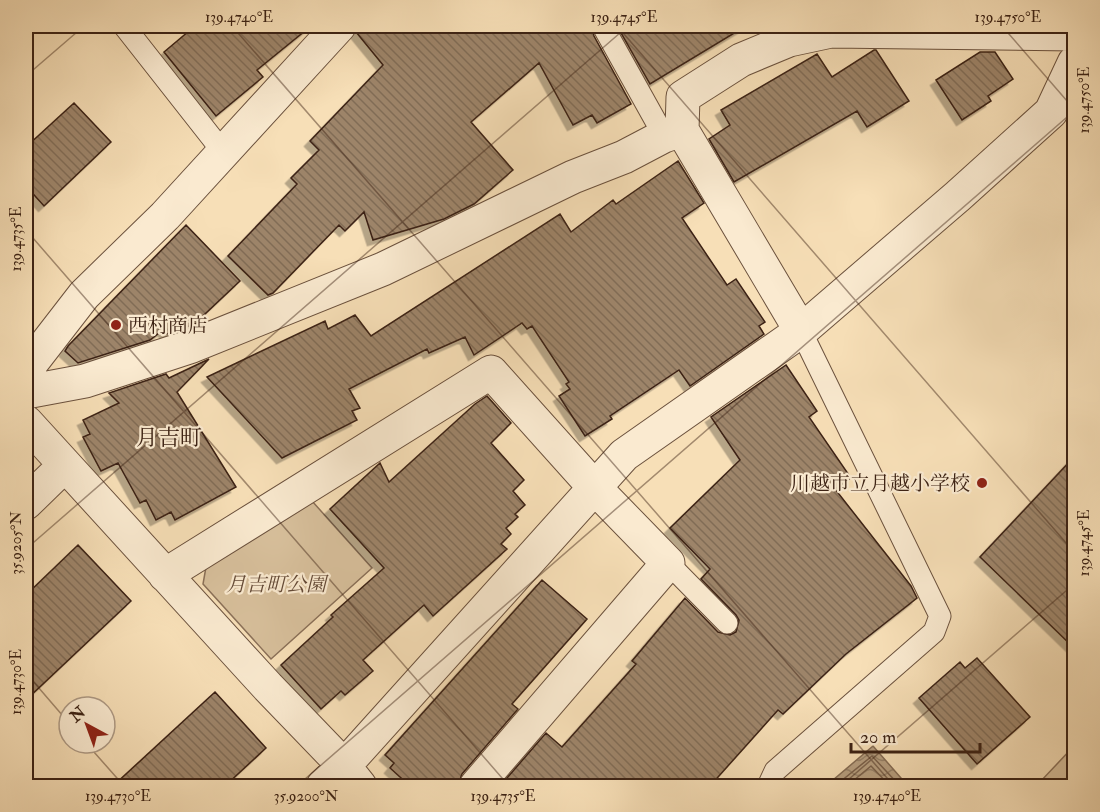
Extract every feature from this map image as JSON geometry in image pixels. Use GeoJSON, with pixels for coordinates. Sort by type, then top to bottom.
{"type":"FeatureCollection","features":[{"type":"Feature","properties":{"kind":"street"},"geometry":{"type":"LineString","coordinates":[[26,370],[84,295],[165,216],[339,26]]}},
{"type":"Feature","properties":{"kind":"street"},"geometry":{"type":"LineString","coordinates":[[26,393],[85,381],[192,346],[383,269],[573,177],[624,157],[673,133],[683,97],[741,60],[789,40],[831,31],[1074,34]]}},
{"type":"Feature","properties":{"kind":"street"},"geometry":{"type":"LineString","coordinates":[[26,422],[165,574],[342,780],[624,455],[801,331],[958,196],[1051,112],[1074,63]]}},
{"type":"Feature","properties":{"kind":"street"},"geometry":{"type":"LineString","coordinates":[[673,133],[801,331]]}},
{"type":"Feature","properties":{"kind":"street"},"geometry":{"type":"LineString","coordinates":[[165,574],[491,372],[595,488],[668,563],[476,786]]}},
{"type":"Feature","properties":{"kind":"street"},"geometry":{"type":"LineString","coordinates":[[26,503],[64,466]]}},
{"type":"Feature","properties":{"kind":"lane"},"geometry":{"type":"LineString","coordinates":[[124,26],[223,152]]}},
{"type":"Feature","properties":{"kind":"lane"},"geometry":{"type":"LineString","coordinates":[[605,26],[605,30],[673,133]]}},
{"type":"Feature","properties":{"kind":"lane"},"geometry":{"type":"LineString","coordinates":[[768,786],[775,771],[934,632],[940,616],[801,331]]}},
{"type":"Feature","properties":{"kind":"lane"},"geometry":{"type":"LineString","coordinates":[[668,563],[728,623]]}},
{"type":"Feature","properties":{"kind":"green space","name":"月吉町公園"},"geometry":{"type":"Polygon","coordinates":[[[312,501],[372,568],[271,659],[203,584],[206,567],[312,501]]]}},
{"type":"Feature","properties":{"kind":"green space"},"geometry":{"type":"Polygon","coordinates":[[[1074,746],[1074,786],[1041,786],[1039,783],[1074,746]]]}},
{"type":"Feature","properties":{"kind":"water"},"geometry":{"type":"Polygon","coordinates":[[[873,746],[908,786],[826,786],[873,746]]]}},
{"type":"Feature","properties":{"kind":"building"},"geometry":{"type":"Polygon","coordinates":[[[195,26],[311,26],[257,70],[263,77],[216,116],[164,52],[195,26]]]}},
{"type":"Feature","properties":{"kind":"building"},"geometry":{"type":"Polygon","coordinates":[[[357,26],[592,26],[594,36],[631,104],[597,123],[592,115],[573,125],[539,63],[471,122],[513,170],[474,204],[444,219],[373,240],[364,212],[345,231],[339,225],[273,293],[268,295],[228,256],[297,184],[291,178],[319,150],[310,141],[383,65],[356,32],[357,26]]]}},
{"type":"Feature","properties":{"kind":"building"},"geometry":{"type":"Polygon","coordinates":[[[629,26],[746,26],[650,84],[620,31],[629,26]]]}},
{"type":"Feature","properties":{"kind":"building"},"geometry":{"type":"Polygon","coordinates":[[[874,50],[909,101],[867,127],[857,111],[734,182],[709,139],[730,125],[721,110],[817,54],[832,77],[874,50]]]}},
{"type":"Feature","properties":{"kind":"building"},"geometry":{"type":"Polygon","coordinates":[[[980,52],[995,52],[1013,79],[988,96],[991,101],[962,120],[936,80],[980,52]]]}},
{"type":"Feature","properties":{"kind":"building"},"geometry":{"type":"Polygon","coordinates":[[[74,103],[111,142],[44,206],[26,186],[26,147],[74,103]]]}},
{"type":"Feature","properties":{"kind":"building"},"geometry":{"type":"Polygon","coordinates":[[[678,161],[704,203],[682,218],[727,285],[736,279],[765,322],[759,326],[764,334],[690,386],[679,370],[610,416],[612,419],[585,436],[559,396],[570,389],[566,384],[569,382],[532,326],[527,329],[522,323],[474,355],[465,337],[429,353],[427,349],[349,389],[360,408],[352,411],[357,420],[282,458],[207,377],[325,321],[328,329],[355,315],[371,336],[560,214],[571,232],[613,200],[616,204],[678,161]]]}},
{"type":"Feature","properties":{"kind":"building"},"geometry":{"type":"Polygon","coordinates":[[[186,225],[240,281],[204,315],[206,320],[167,334],[163,330],[150,340],[78,363],[65,351],[68,346],[186,225]]]}},
{"type":"Feature","properties":{"kind":"building"},"geometry":{"type":"Polygon","coordinates":[[[209,359],[177,392],[236,487],[175,520],[171,512],[156,520],[146,500],[140,503],[118,463],[101,471],[83,437],[90,434],[83,420],[119,403],[109,393],[166,374],[169,378],[209,359]]]}},
{"type":"Feature","properties":{"kind":"building"},"geometry":{"type":"Polygon","coordinates":[[[786,365],[817,411],[809,417],[851,478],[835,489],[911,586],[917,598],[846,654],[783,714],[778,710],[710,786],[500,786],[546,733],[562,747],[636,664],[632,661],[685,598],[718,632],[730,635],[736,632],[739,620],[736,615],[701,579],[710,569],[670,528],[740,460],[711,417],[786,365]]]}},
{"type":"Feature","properties":{"kind":"building"},"geometry":{"type":"Polygon","coordinates":[[[487,396],[511,423],[491,443],[524,480],[513,491],[525,505],[515,514],[518,517],[506,528],[511,534],[501,544],[507,549],[433,616],[424,605],[363,660],[373,671],[345,695],[341,691],[321,709],[281,665],[333,617],[331,615],[384,568],[330,509],[380,463],[389,482],[475,404],[487,396]]]}},
{"type":"Feature","properties":{"kind":"building"},"geometry":{"type":"Polygon","coordinates":[[[1074,457],[1074,648],[980,557],[1074,457]]]}},
{"type":"Feature","properties":{"kind":"building"},"geometry":{"type":"Polygon","coordinates":[[[78,545],[131,601],[26,700],[26,595],[78,545]]]}},
{"type":"Feature","properties":{"kind":"building"},"geometry":{"type":"Polygon","coordinates":[[[542,580],[587,619],[512,704],[518,709],[462,774],[458,786],[410,786],[390,768],[394,763],[385,755],[542,580]]]}},
{"type":"Feature","properties":{"kind":"building"},"geometry":{"type":"Polygon","coordinates":[[[977,658],[1030,717],[977,764],[919,698],[960,662],[965,668],[977,658]]]}},
{"type":"Feature","properties":{"kind":"building"},"geometry":{"type":"Polygon","coordinates":[[[215,692],[266,748],[225,786],[113,786],[215,692]]]}},
{"type":"Feature","properties":{"kind":"place","name":"西村商店"},"geometry":{"type":"Point","coordinates":[116,325]}},
{"type":"Feature","properties":{"kind":"place","name":"川越市立月越小学校"},"geometry":{"type":"Point","coordinates":[982,483]}},
{"type":"Feature","properties":{"kind":"district","name":"月吉町"},"geometry":{"type":"Point","coordinates":[169,437]}}]}
